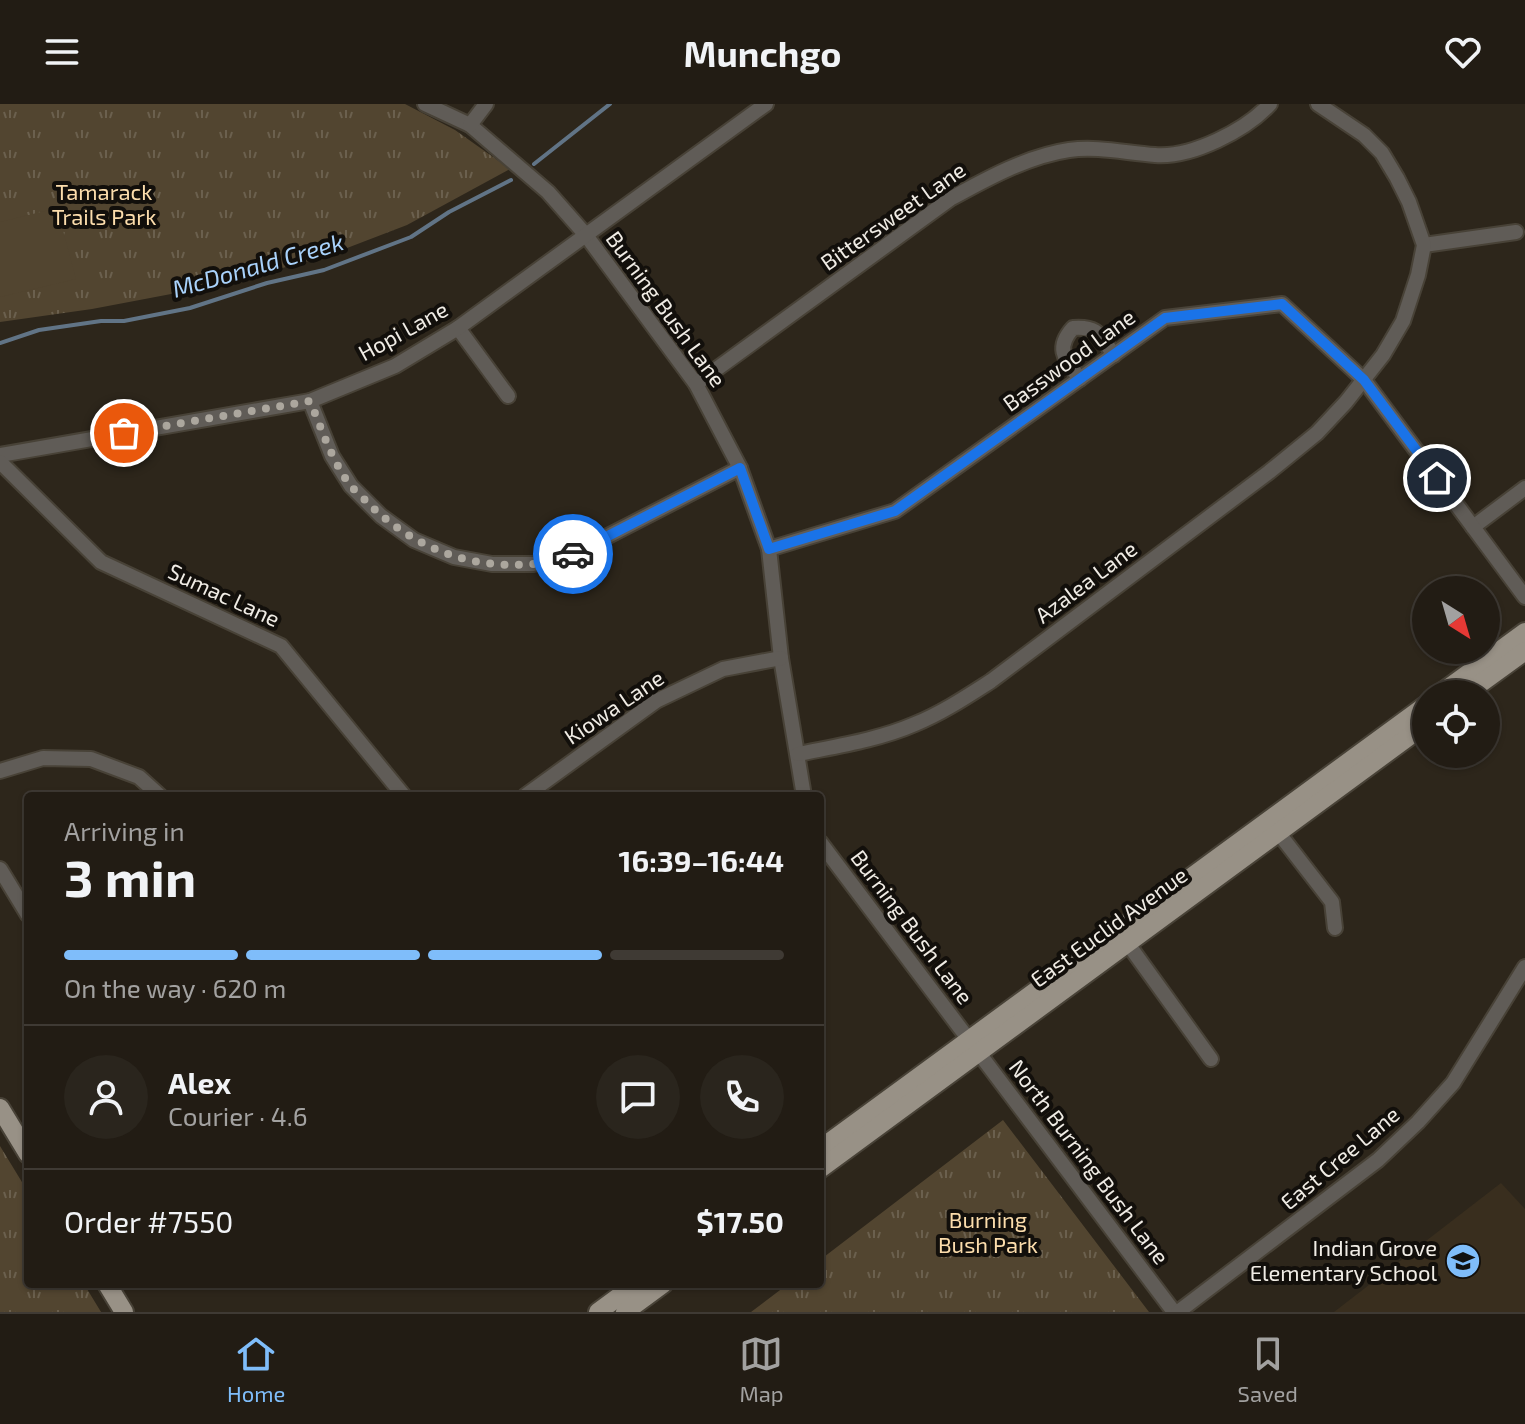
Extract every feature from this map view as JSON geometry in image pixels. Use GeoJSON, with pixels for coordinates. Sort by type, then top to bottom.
{"type":"FeatureCollection","features":[{"type":"Feature","properties":{"kind":"main road"},"geometry":{"type":"LineString","coordinates":[[1459,680],[1525,632]]}},
{"type":"Feature","properties":{"kind":"main road"},"geometry":{"type":"LineString","coordinates":[[1485,680],[1525,651]]}},
{"type":"Feature","properties":{"kind":"main road","name":"East Euclid Avenue"},"geometry":{"type":"LineString","coordinates":[[1274,826],[1412,716]]}},
{"type":"Feature","properties":{"kind":"main road","name":"East Euclid Avenue"},"geometry":{"type":"LineString","coordinates":[[824,1166],[974,1046],[1122,937],[1274,826],[1412,733]]}},
{"type":"Feature","properties":{"kind":"main road","name":"East Euclid Avenue"},"geometry":{"type":"LineString","coordinates":[[824,1146],[974,1046]]}},
{"type":"Feature","properties":{"kind":"main road"},"geometry":{"type":"LineString","coordinates":[[0,1108],[24,1147]]}},
{"type":"Feature","properties":{"kind":"main road"},"geometry":{"type":"LineString","coordinates":[[109,1288],[124,1312]]}},
{"type":"Feature","properties":{"kind":"main road"},"geometry":{"type":"LineString","coordinates":[[598,1312],[631,1288]]}},
{"type":"Feature","properties":{"kind":"main road"},"geometry":{"type":"LineString","coordinates":[[625,1312],[658,1288]]}},
{"type":"Feature","properties":{"kind":"street","name":"Burning Bush Lane"},"geometry":{"type":"LineString","coordinates":[[425,104],[470,125],[548,192],[585,234],[696,384],[740,468],[769,549],[781,658],[803,792]]}},
{"type":"Feature","properties":{"kind":"street"},"geometry":{"type":"LineString","coordinates":[[470,125],[486,104]]}},
{"type":"Feature","properties":{"kind":"street","name":"Hopi Lane"},"geometry":{"type":"LineString","coordinates":[[0,455],[310,401],[395,366],[458,328],[766,104]]}},
{"type":"Feature","properties":{"kind":"street","name":"Bittersweet Lane"},"geometry":{"type":"LineString","coordinates":[[696,384],[950,199],[993,175],[1070,150],[1120,149],[1157,155],[1189,151],[1218,140],[1260,115],[1270,104]]}},
{"type":"Feature","properties":{"kind":"street"},"geometry":{"type":"LineString","coordinates":[[1318,104],[1364,135],[1382,153],[1409,202],[1424,245],[1516,232]]}},
{"type":"Feature","properties":{"kind":"street","name":"Azalea Lane"},"geometry":{"type":"LineString","coordinates":[[798,754],[873,738],[913,725],[949,708],[991,681],[1317,433],[1364,380],[1403,321],[1424,245]]}},
{"type":"Feature","properties":{"kind":"street","name":"Basswood Lane"},"geometry":{"type":"LineString","coordinates":[[769,549],[895,511],[1165,318],[1282,304],[1364,380],[1525,597]]}},
{"type":"Feature","properties":{"kind":"street"},"geometry":{"type":"LineString","coordinates":[[458,328],[508,396]]}},
{"type":"Feature","properties":{"kind":"street"},"geometry":{"type":"LineString","coordinates":[[1080,379],[1062,349],[1065,337],[1073,328],[1096,330],[1114,355]]}},
{"type":"Feature","properties":{"kind":"street"},"geometry":{"type":"LineString","coordinates":[[310,401],[332,456],[351,486],[381,516],[414,540],[454,557],[492,564],[533,564],[573,554],[740,468]]}},
{"type":"Feature","properties":{"kind":"street","name":"Sumac Lane"},"geometry":{"type":"LineString","coordinates":[[0,462],[101,562],[281,646],[401,792]]}},
{"type":"Feature","properties":{"kind":"street"},"geometry":{"type":"LineString","coordinates":[[1473,527],[1525,488]]}},
{"type":"Feature","properties":{"kind":"street","name":"Kiowa Lane"},"geometry":{"type":"LineString","coordinates":[[531,792],[656,701],[723,669],[781,658]]}},
{"type":"Feature","properties":{"kind":"street"},"geometry":{"type":"LineString","coordinates":[[0,771],[43,758],[91,759],[139,777],[156,792]]}},
{"type":"Feature","properties":{"kind":"street"},"geometry":{"type":"LineString","coordinates":[[1274,826],[1332,902],[1335,928]]}},
{"type":"Feature","properties":{"kind":"street","name":"Burning Bush Lane"},"geometry":{"type":"LineString","coordinates":[[824,847],[974,1046]]}},
{"type":"Feature","properties":{"kind":"street"},"geometry":{"type":"LineString","coordinates":[[0,869],[24,908]]}},
{"type":"Feature","properties":{"kind":"street"},"geometry":{"type":"LineString","coordinates":[[1122,937],[1211,1059]]}},
{"type":"Feature","properties":{"kind":"street","name":"East Cree Lane"},"geometry":{"type":"LineString","coordinates":[[1176,1312],[1378,1160],[1418,1122],[1453,1083],[1519,993],[1525,967]]}},
{"type":"Feature","properties":{"kind":"street","name":"North Burning Bush Lane"},"geometry":{"type":"LineString","coordinates":[[974,1046],[1176,1312]]}},
{"type":"Feature","properties":{"kind":"shaded area","name":"Indian Grove Elementary School"},"geometry":{"type":"Polygon","coordinates":[[[1501,1183],[1525,1209],[1525,1312],[1334,1312],[1501,1183]]]}},
{"type":"Feature","properties":{"kind":"green space","name":"Tamarack Trails Park"},"geometry":{"type":"Polygon","coordinates":[[[0,104],[405,104],[455,130],[510,169],[407,225],[321,258],[208,287],[92,309],[0,322],[0,104]]]}},
{"type":"Feature","properties":{"kind":"green space"},"geometry":{"type":"Polygon","coordinates":[[[57,208],[76,279],[0,297],[0,222],[57,208]]]}},
{"type":"Feature","properties":{"kind":"green space","name":"Burning Bush Park"},"geometry":{"type":"Polygon","coordinates":[[[1003,1120],[1149,1312],[751,1312],[783,1288],[824,1288],[824,1257],[1003,1120]]]}},
{"type":"Feature","properties":{"kind":"green space"},"geometry":{"type":"Polygon","coordinates":[[[0,1146],[24,1185],[24,1288],[86,1288],[101,1312],[0,1312],[0,1146]]]}},
{"type":"Feature","properties":{"kind":"waterway","name":"McDonald Creek"},"geometry":{"type":"LineString","coordinates":[[534,164],[610,104]]}},
{"type":"Feature","properties":{"kind":"waterway","name":"McDonald Creek"},"geometry":{"type":"LineString","coordinates":[[0,343],[39,330],[101,321],[124,321],[190,308],[267,283],[324,270],[411,237],[449,212],[511,180]]}},
{"type":"Feature","properties":{"kind":"way so far"},"geometry":{"type":"LineString","coordinates":[[124,433],[310,401],[332,456],[351,486],[381,516],[414,540],[454,557],[492,564],[533,564],[573,554]]}},
{"type":"Feature","properties":{"kind":"place","name":"Indian Grove Elementary School"},"geometry":{"type":"Point","coordinates":[1463,1261]}},
{"type":"Feature","properties":{"kind":"route"},"geometry":{"type":"LineString","coordinates":[[573,554],[740,468],[769,549],[895,511],[1165,318],[1282,304],[1364,380],[1437,478]]}}]}
